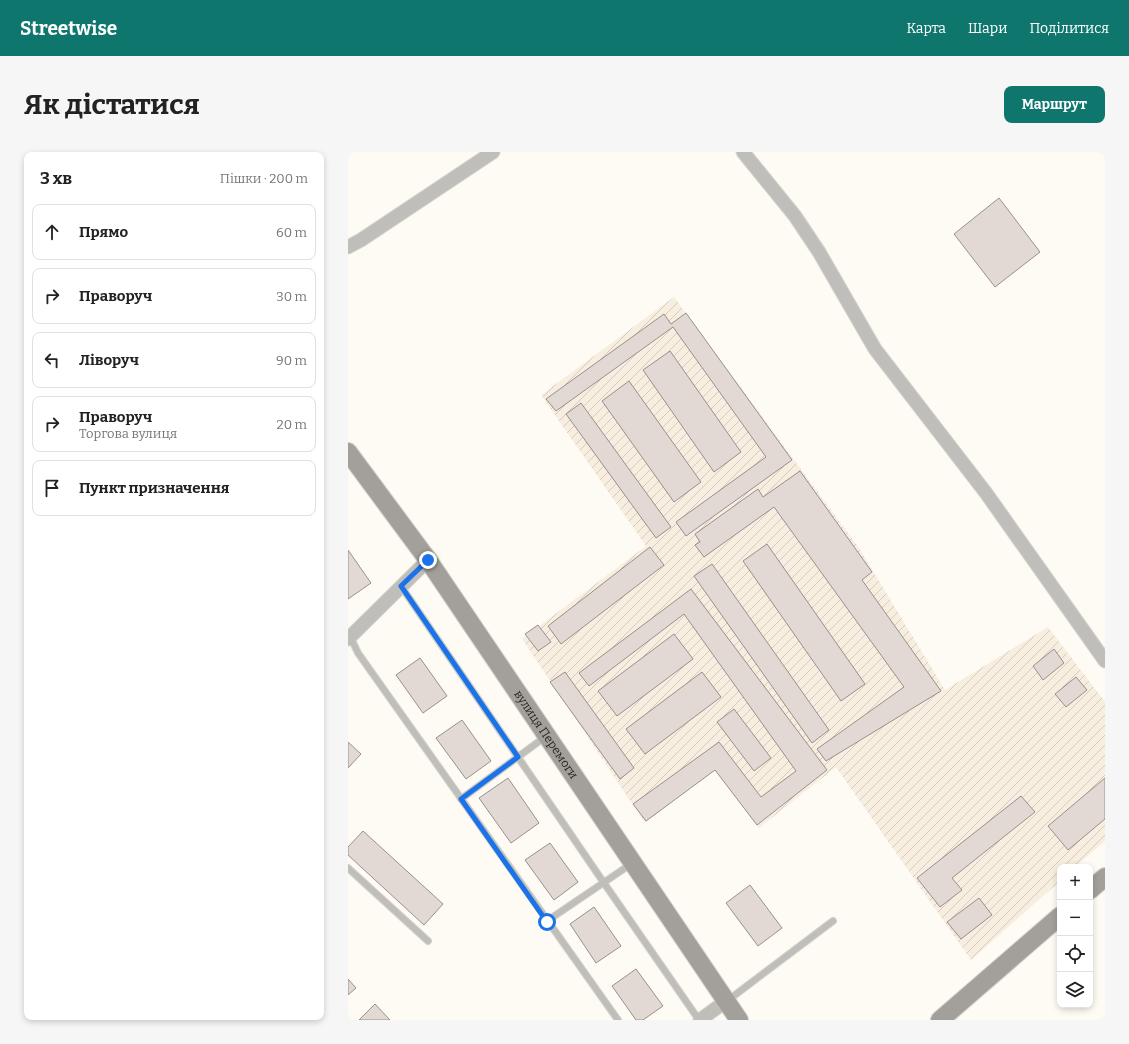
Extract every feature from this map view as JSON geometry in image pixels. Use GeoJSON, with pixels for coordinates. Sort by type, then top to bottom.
{"type":"FeatureCollection","features":[{"type":"Feature","properties":{"kind":"main road","name":"вулиця Перемоги"},"geometry":{"type":"LineString","coordinates":[[348,452],[428,560],[738,1020]]}},
{"type":"Feature","properties":{"kind":"main road"},"geometry":{"type":"LineString","coordinates":[[1093,887],[1105,877]]}},
{"type":"Feature","properties":{"kind":"main road"},"geometry":{"type":"LineString","coordinates":[[940,1020],[1057,919]]}},
{"type":"Feature","properties":{"kind":"street"},"geometry":{"type":"LineString","coordinates":[[348,247],[361,240],[493,152]]}},
{"type":"Feature","properties":{"kind":"street"},"geometry":{"type":"LineString","coordinates":[[743,152],[795,216],[811,240],[875,349],[986,493],[1105,661]]}},
{"type":"Feature","properties":{"kind":"street"},"geometry":{"type":"LineString","coordinates":[[349,636],[428,560]]}},
{"type":"Feature","properties":{"kind":"street"},"geometry":{"type":"LineString","coordinates":[[700,1020],[726,1001]]}},
{"type":"Feature","properties":{"kind":"lane"},"geometry":{"type":"LineString","coordinates":[[401,586],[604,883],[700,1020]]}},
{"type":"Feature","properties":{"kind":"lane"},"geometry":{"type":"LineString","coordinates":[[349,636],[358,654],[618,1020]]}},
{"type":"Feature","properties":{"kind":"lane"},"geometry":{"type":"LineString","coordinates":[[461,799],[547,736]]}},
{"type":"Feature","properties":{"kind":"lane"},"geometry":{"type":"LineString","coordinates":[[547,922],[633,863]]}},
{"type":"Feature","properties":{"kind":"lane"},"geometry":{"type":"LineString","coordinates":[[348,868],[428,941]]}},
{"type":"Feature","properties":{"kind":"lane"},"geometry":{"type":"LineString","coordinates":[[726,1001],[833,921]]}},
{"type":"Feature","properties":{"kind":"shaded area"},"geometry":{"type":"Polygon","coordinates":[[[674,297],[859,548],[945,690],[1048,627],[1105,702],[1105,841],[1078,864],[1057,864],[1057,884],[971,960],[836,767],[759,828],[714,769],[645,823],[522,639],[646,546],[541,395],[674,297]]]}},
{"type":"Feature","properties":{"kind":"building"},"geometry":{"type":"Polygon","coordinates":[[[999,198],[1040,252],[995,287],[954,234],[999,198]]]}},
{"type":"Feature","properties":{"kind":"building"},"geometry":{"type":"Polygon","coordinates":[[[686,313],[792,460],[686,536],[676,522],[766,457],[673,327],[556,411],[546,399],[664,314],[671,324],[686,313]]]}},
{"type":"Feature","properties":{"kind":"building"},"geometry":{"type":"Polygon","coordinates":[[[670,351],[741,452],[714,472],[643,370],[670,351]]]}},
{"type":"Feature","properties":{"kind":"building"},"geometry":{"type":"Polygon","coordinates":[[[629,381],[701,482],[674,502],[602,401],[629,381]]]}},
{"type":"Feature","properties":{"kind":"building"},"geometry":{"type":"Polygon","coordinates":[[[581,403],[671,527],[656,538],[566,414],[581,403]]]}},
{"type":"Feature","properties":{"kind":"building"},"geometry":{"type":"Polygon","coordinates":[[[800,471],[872,572],[862,580],[941,691],[826,761],[817,749],[904,687],[774,507],[704,557],[695,545],[700,542],[695,534],[758,489],[763,497],[800,471]]]}},
{"type":"Feature","properties":{"kind":"building"},"geometry":{"type":"Polygon","coordinates":[[[767,544],[865,684],[841,701],[743,561],[767,544]]]}},
{"type":"Feature","properties":{"kind":"building"},"geometry":{"type":"Polygon","coordinates":[[[650,547],[664,565],[561,644],[548,626],[650,547]]]}},
{"type":"Feature","properties":{"kind":"building"},"geometry":{"type":"Polygon","coordinates":[[[348,550],[371,583],[348,599],[348,550]]]}},
{"type":"Feature","properties":{"kind":"building"},"geometry":{"type":"Polygon","coordinates":[[[712,564],[829,730],[812,743],[694,576],[712,564]]]}},
{"type":"Feature","properties":{"kind":"building"},"geometry":{"type":"Polygon","coordinates":[[[691,589],[827,770],[757,825],[715,770],[646,821],[633,804],[719,742],[761,797],[796,771],[684,614],[589,686],[579,673],[691,589]]]}},
{"type":"Feature","properties":{"kind":"building"},"geometry":{"type":"Polygon","coordinates":[[[538,625],[551,642],[538,651],[525,634],[538,625]]]}},
{"type":"Feature","properties":{"kind":"building"},"geometry":{"type":"Polygon","coordinates":[[[674,634],[693,659],[617,716],[598,691],[674,634]]]}},
{"type":"Feature","properties":{"kind":"building"},"geometry":{"type":"Polygon","coordinates":[[[1054,649],[1064,663],[1043,680],[1033,666],[1054,649]]]}},
{"type":"Feature","properties":{"kind":"building"},"geometry":{"type":"Polygon","coordinates":[[[420,658],[447,696],[423,713],[396,675],[420,658]]]}},
{"type":"Feature","properties":{"kind":"building"},"geometry":{"type":"Polygon","coordinates":[[[565,672],[634,768],[620,779],[550,682],[565,672]]]}},
{"type":"Feature","properties":{"kind":"building"},"geometry":{"type":"Polygon","coordinates":[[[702,672],[721,697],[645,754],[626,729],[702,672]]]}},
{"type":"Feature","properties":{"kind":"building"},"geometry":{"type":"Polygon","coordinates":[[[1076,677],[1087,690],[1066,707],[1055,694],[1076,677]]]}},
{"type":"Feature","properties":{"kind":"building"},"geometry":{"type":"Polygon","coordinates":[[[734,709],[771,758],[754,771],[717,722],[734,709]]]}},
{"type":"Feature","properties":{"kind":"building"},"geometry":{"type":"Polygon","coordinates":[[[462,720],[491,761],[466,779],[436,738],[462,720]]]}},
{"type":"Feature","properties":{"kind":"building"},"geometry":{"type":"Polygon","coordinates":[[[348,742],[361,754],[348,768],[348,742]]]}},
{"type":"Feature","properties":{"kind":"building"},"geometry":{"type":"Polygon","coordinates":[[[508,778],[539,823],[511,843],[479,798],[508,778]]]}},
{"type":"Feature","properties":{"kind":"building"},"geometry":{"type":"Polygon","coordinates":[[[1105,778],[1105,819],[1068,850],[1048,826],[1105,778]]]}},
{"type":"Feature","properties":{"kind":"building"},"geometry":{"type":"Polygon","coordinates":[[[1021,796],[1035,812],[952,878],[962,890],[940,907],[917,878],[1021,796]]]}},
{"type":"Feature","properties":{"kind":"building"},"geometry":{"type":"Polygon","coordinates":[[[363,831],[443,904],[424,925],[348,855],[348,847],[363,831]]]}},
{"type":"Feature","properties":{"kind":"building"},"geometry":{"type":"Polygon","coordinates":[[[550,843],[578,882],[554,900],[525,860],[550,843]]]}},
{"type":"Feature","properties":{"kind":"building"},"geometry":{"type":"Polygon","coordinates":[[[750,885],[782,928],[758,946],[726,903],[750,885]]]}},
{"type":"Feature","properties":{"kind":"building"},"geometry":{"type":"Polygon","coordinates":[[[979,898],[992,915],[961,939],[947,922],[979,898]]]}},
{"type":"Feature","properties":{"kind":"building"},"geometry":{"type":"Polygon","coordinates":[[[594,907],[621,946],[596,963],[570,924],[594,907]]]}},
{"type":"Feature","properties":{"kind":"building"},"geometry":{"type":"Polygon","coordinates":[[[636,969],[663,1006],[643,1020],[636,1020],[612,986],[636,969]]]}},
{"type":"Feature","properties":{"kind":"building"},"geometry":{"type":"Polygon","coordinates":[[[348,979],[356,988],[348,995],[348,979]]]}},
{"type":"Feature","properties":{"kind":"building"},"geometry":{"type":"Polygon","coordinates":[[[375,1004],[390,1020],[359,1020],[375,1004]]]}},
{"type":"Feature","properties":{"kind":"route"},"geometry":{"type":"LineString","coordinates":[[428,560],[401,586],[518,757],[461,799],[547,922]]}}]}
